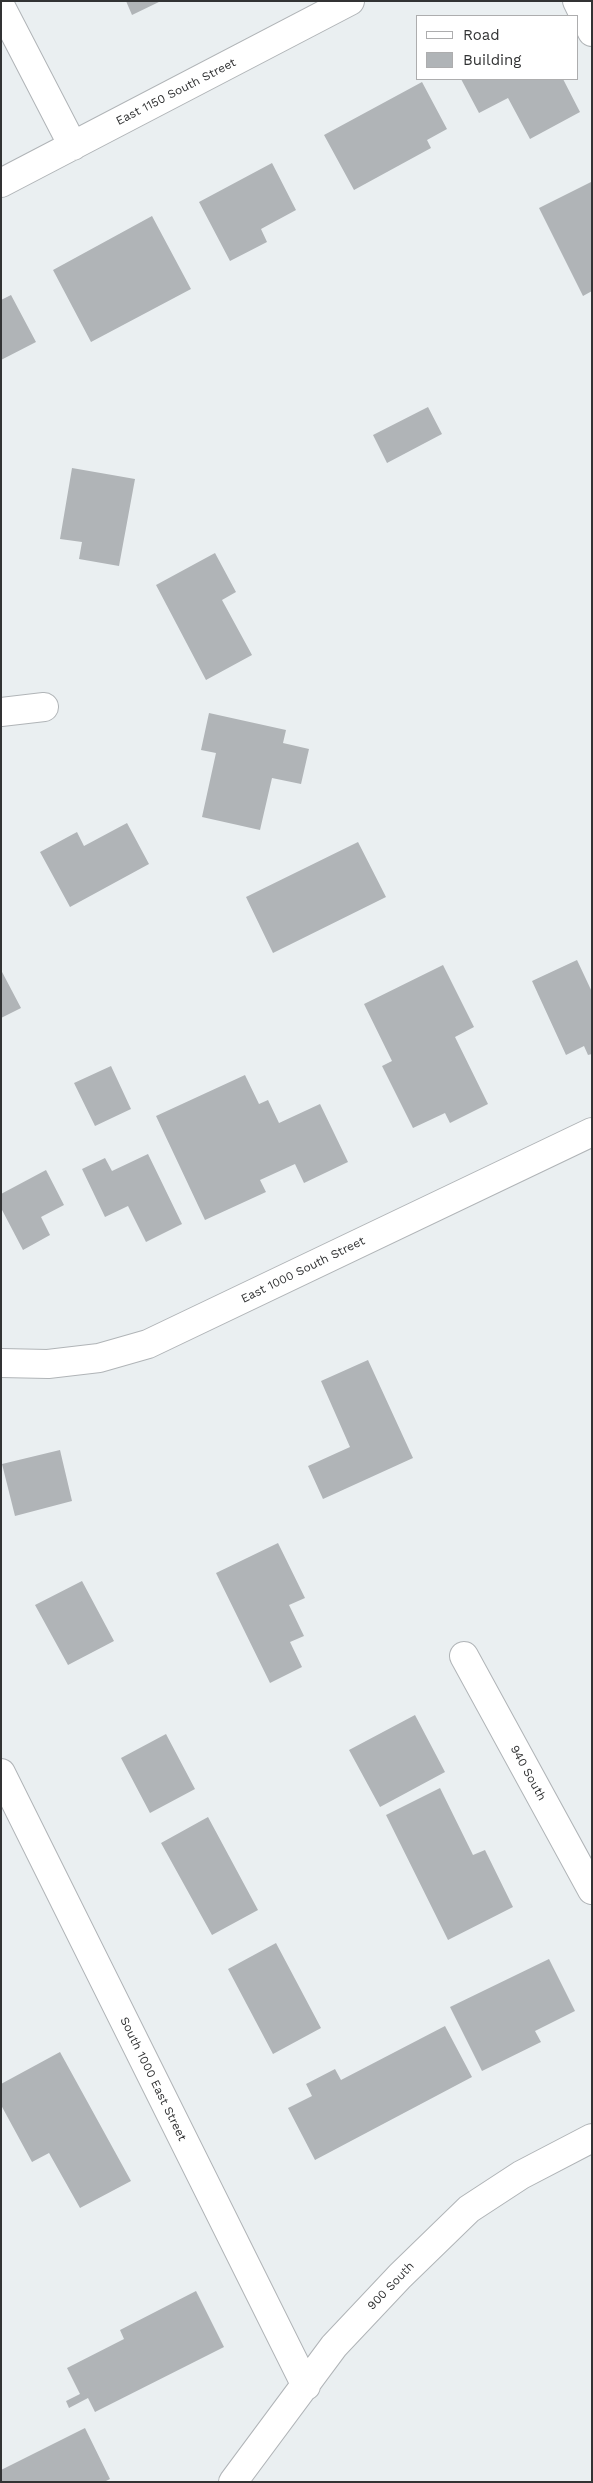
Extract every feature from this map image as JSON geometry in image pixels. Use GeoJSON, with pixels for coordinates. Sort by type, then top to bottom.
{"type":"FeatureCollection","features":[{"type":"Feature","properties":{"kind":"street","name":"East 1150 South Street"},"geometry":{"type":"LineString","coordinates":[[1,183],[350,1]]}},
{"type":"Feature","properties":{"kind":"street"},"geometry":{"type":"LineString","coordinates":[[577,1],[592,32]]}},
{"type":"Feature","properties":{"kind":"street"},"geometry":{"type":"LineString","coordinates":[[1,7],[72,146]]}},
{"type":"Feature","properties":{"kind":"street"},"geometry":{"type":"LineString","coordinates":[[1,712],[44,707]]}},
{"type":"Feature","properties":{"kind":"street","name":"East 1000 South Street"},"geometry":{"type":"LineString","coordinates":[[1,1363],[48,1364],[99,1358],[148,1344],[592,1132]]}},
{"type":"Feature","properties":{"kind":"street","name":"940 South"},"geometry":{"type":"LineString","coordinates":[[464,1656],[592,1890]]}},
{"type":"Feature","properties":{"kind":"street","name":"South 1000 East Street"},"geometry":{"type":"LineString","coordinates":[[1,1773],[306,2386]]}},
{"type":"Feature","properties":{"kind":"street","name":"900 South"},"geometry":{"type":"LineString","coordinates":[[233,2482],[341,2339],[400,2276],[469,2210],[521,2175],[592,2138]]}},
{"type":"Feature","properties":{"kind":"building"},"geometry":{"type":"Polygon","coordinates":[[[126,1],[161,1],[132,15],[126,1]]]}},
{"type":"Feature","properties":{"kind":"building"},"geometry":{"type":"Polygon","coordinates":[[[462,80],[564,80],[580,112],[530,139],[508,98],[479,113],[462,80]]]}},
{"type":"Feature","properties":{"kind":"building"},"geometry":{"type":"Polygon","coordinates":[[[422,82],[447,129],[427,140],[431,148],[354,190],[324,135],[422,82]]]}},
{"type":"Feature","properties":{"kind":"building"},"geometry":{"type":"Polygon","coordinates":[[[272,163],[296,210],[261,229],[267,242],[230,261],[199,202],[272,163]]]}},
{"type":"Feature","properties":{"kind":"building"},"geometry":{"type":"Polygon","coordinates":[[[591,182],[592,291],[583,296],[539,208],[591,182]]]}},
{"type":"Feature","properties":{"kind":"building"},"geometry":{"type":"Polygon","coordinates":[[[152,216],[191,289],[91,342],[53,270],[152,216]]]}},
{"type":"Feature","properties":{"kind":"building"},"geometry":{"type":"Polygon","coordinates":[[[11,295],[36,342],[1,360],[1,300],[11,295]]]}},
{"type":"Feature","properties":{"kind":"building"},"geometry":{"type":"Polygon","coordinates":[[[428,407],[442,434],[387,463],[373,435],[428,407]]]}},
{"type":"Feature","properties":{"kind":"building"},"geometry":{"type":"Polygon","coordinates":[[[72,468],[135,479],[119,566],[79,559],[82,542],[60,539],[72,468]]]}},
{"type":"Feature","properties":{"kind":"building"},"geometry":{"type":"Polygon","coordinates":[[[215,553],[236,592],[222,600],[252,655],[206,680],[156,585],[215,553]]]}},
{"type":"Feature","properties":{"kind":"building"},"geometry":{"type":"Polygon","coordinates":[[[209,713],[286,730],[283,743],[309,749],[301,784],[272,778],[260,830],[202,817],[216,753],[201,750],[209,713]]]}},
{"type":"Feature","properties":{"kind":"building"},"geometry":{"type":"Polygon","coordinates":[[[127,823],[149,864],[70,907],[40,852],[77,832],[84,846],[127,823]]]}},
{"type":"Feature","properties":{"kind":"building"},"geometry":{"type":"Polygon","coordinates":[[[358,842],[386,897],[273,953],[246,897],[358,842]]]}},
{"type":"Feature","properties":{"kind":"building"},"geometry":{"type":"Polygon","coordinates":[[[577,960],[592,992],[592,1054],[588,1055],[584,1046],[566,1055],[532,981],[577,960]]]}},
{"type":"Feature","properties":{"kind":"building"},"geometry":{"type":"Polygon","coordinates":[[[443,965],[474,1027],[455,1037],[488,1104],[450,1123],[445,1113],[413,1128],[382,1066],[392,1061],[364,1004],[443,965]]]}},
{"type":"Feature","properties":{"kind":"building"},"geometry":{"type":"Polygon","coordinates":[[[1,970],[21,1008],[1,1018],[1,970]]]}},
{"type":"Feature","properties":{"kind":"building"},"geometry":{"type":"Polygon","coordinates":[[[111,1066],[131,1109],[95,1126],[74,1083],[111,1066]]]}},
{"type":"Feature","properties":{"kind":"building"},"geometry":{"type":"Polygon","coordinates":[[[245,1075],[259,1104],[268,1100],[279,1123],[320,1104],[348,1162],[304,1183],[295,1164],[260,1180],[266,1192],[205,1220],[156,1116],[245,1075]]]}},
{"type":"Feature","properties":{"kind":"building"},"geometry":{"type":"Polygon","coordinates":[[[148,1154],[182,1224],[146,1242],[128,1206],[105,1217],[82,1169],[105,1158],[112,1171],[148,1154]]]}},
{"type":"Feature","properties":{"kind":"building"},"geometry":{"type":"Polygon","coordinates":[[[46,1170],[64,1205],[41,1217],[50,1235],[23,1250],[1,1208],[1,1194],[46,1170]]]}},
{"type":"Feature","properties":{"kind":"building"},"geometry":{"type":"Polygon","coordinates":[[[368,1360],[413,1458],[323,1499],[308,1466],[350,1447],[321,1381],[368,1360]]]}},
{"type":"Feature","properties":{"kind":"building"},"geometry":{"type":"Polygon","coordinates":[[[60,1450],[72,1501],[15,1516],[2,1464],[60,1450]]]}},
{"type":"Feature","properties":{"kind":"building"},"geometry":{"type":"Polygon","coordinates":[[[278,1543],[305,1598],[289,1605],[304,1636],[290,1642],[302,1667],[270,1683],[216,1573],[278,1543]]]}},
{"type":"Feature","properties":{"kind":"building"},"geometry":{"type":"Polygon","coordinates":[[[82,1581],[114,1641],[68,1665],[35,1605],[82,1581]]]}},
{"type":"Feature","properties":{"kind":"building"},"geometry":{"type":"Polygon","coordinates":[[[415,1715],[445,1772],[380,1807],[349,1750],[415,1715]]]}},
{"type":"Feature","properties":{"kind":"building"},"geometry":{"type":"Polygon","coordinates":[[[166,1734],[195,1789],[150,1813],[121,1758],[166,1734]]]}},
{"type":"Feature","properties":{"kind":"building"},"geometry":{"type":"Polygon","coordinates":[[[440,1788],[473,1855],[485,1850],[513,1907],[448,1940],[386,1815],[440,1788]]]}},
{"type":"Feature","properties":{"kind":"building"},"geometry":{"type":"Polygon","coordinates":[[[208,1817],[258,1910],[212,1935],[161,1843],[208,1817]]]}},
{"type":"Feature","properties":{"kind":"building"},"geometry":{"type":"Polygon","coordinates":[[[276,1943],[321,2028],[273,2054],[228,1969],[276,1943]]]}},
{"type":"Feature","properties":{"kind":"building"},"geometry":{"type":"Polygon","coordinates":[[[549,1959],[575,2011],[535,2031],[541,2042],[482,2071],[450,2007],[549,1959]]]}},
{"type":"Feature","properties":{"kind":"building"},"geometry":{"type":"Polygon","coordinates":[[[445,2026],[472,2077],[315,2160],[288,2108],[312,2096],[306,2084],[335,2069],[341,2080],[445,2026]]]}},
{"type":"Feature","properties":{"kind":"building"},"geometry":{"type":"Polygon","coordinates":[[[60,2052],[131,2181],[80,2208],[49,2153],[32,2162],[1,2105],[1,2084],[60,2052]]]}},
{"type":"Feature","properties":{"kind":"building"},"geometry":{"type":"Polygon","coordinates":[[[196,2291],[224,2347],[95,2412],[88,2398],[69,2408],[66,2401],[80,2394],[67,2368],[124,2339],[120,2330],[196,2291]]]}},
{"type":"Feature","properties":{"kind":"building"},"geometry":{"type":"Polygon","coordinates":[[[85,2428],[110,2479],[104,2482],[1,2482],[1,2470],[85,2428]]]}}]}
